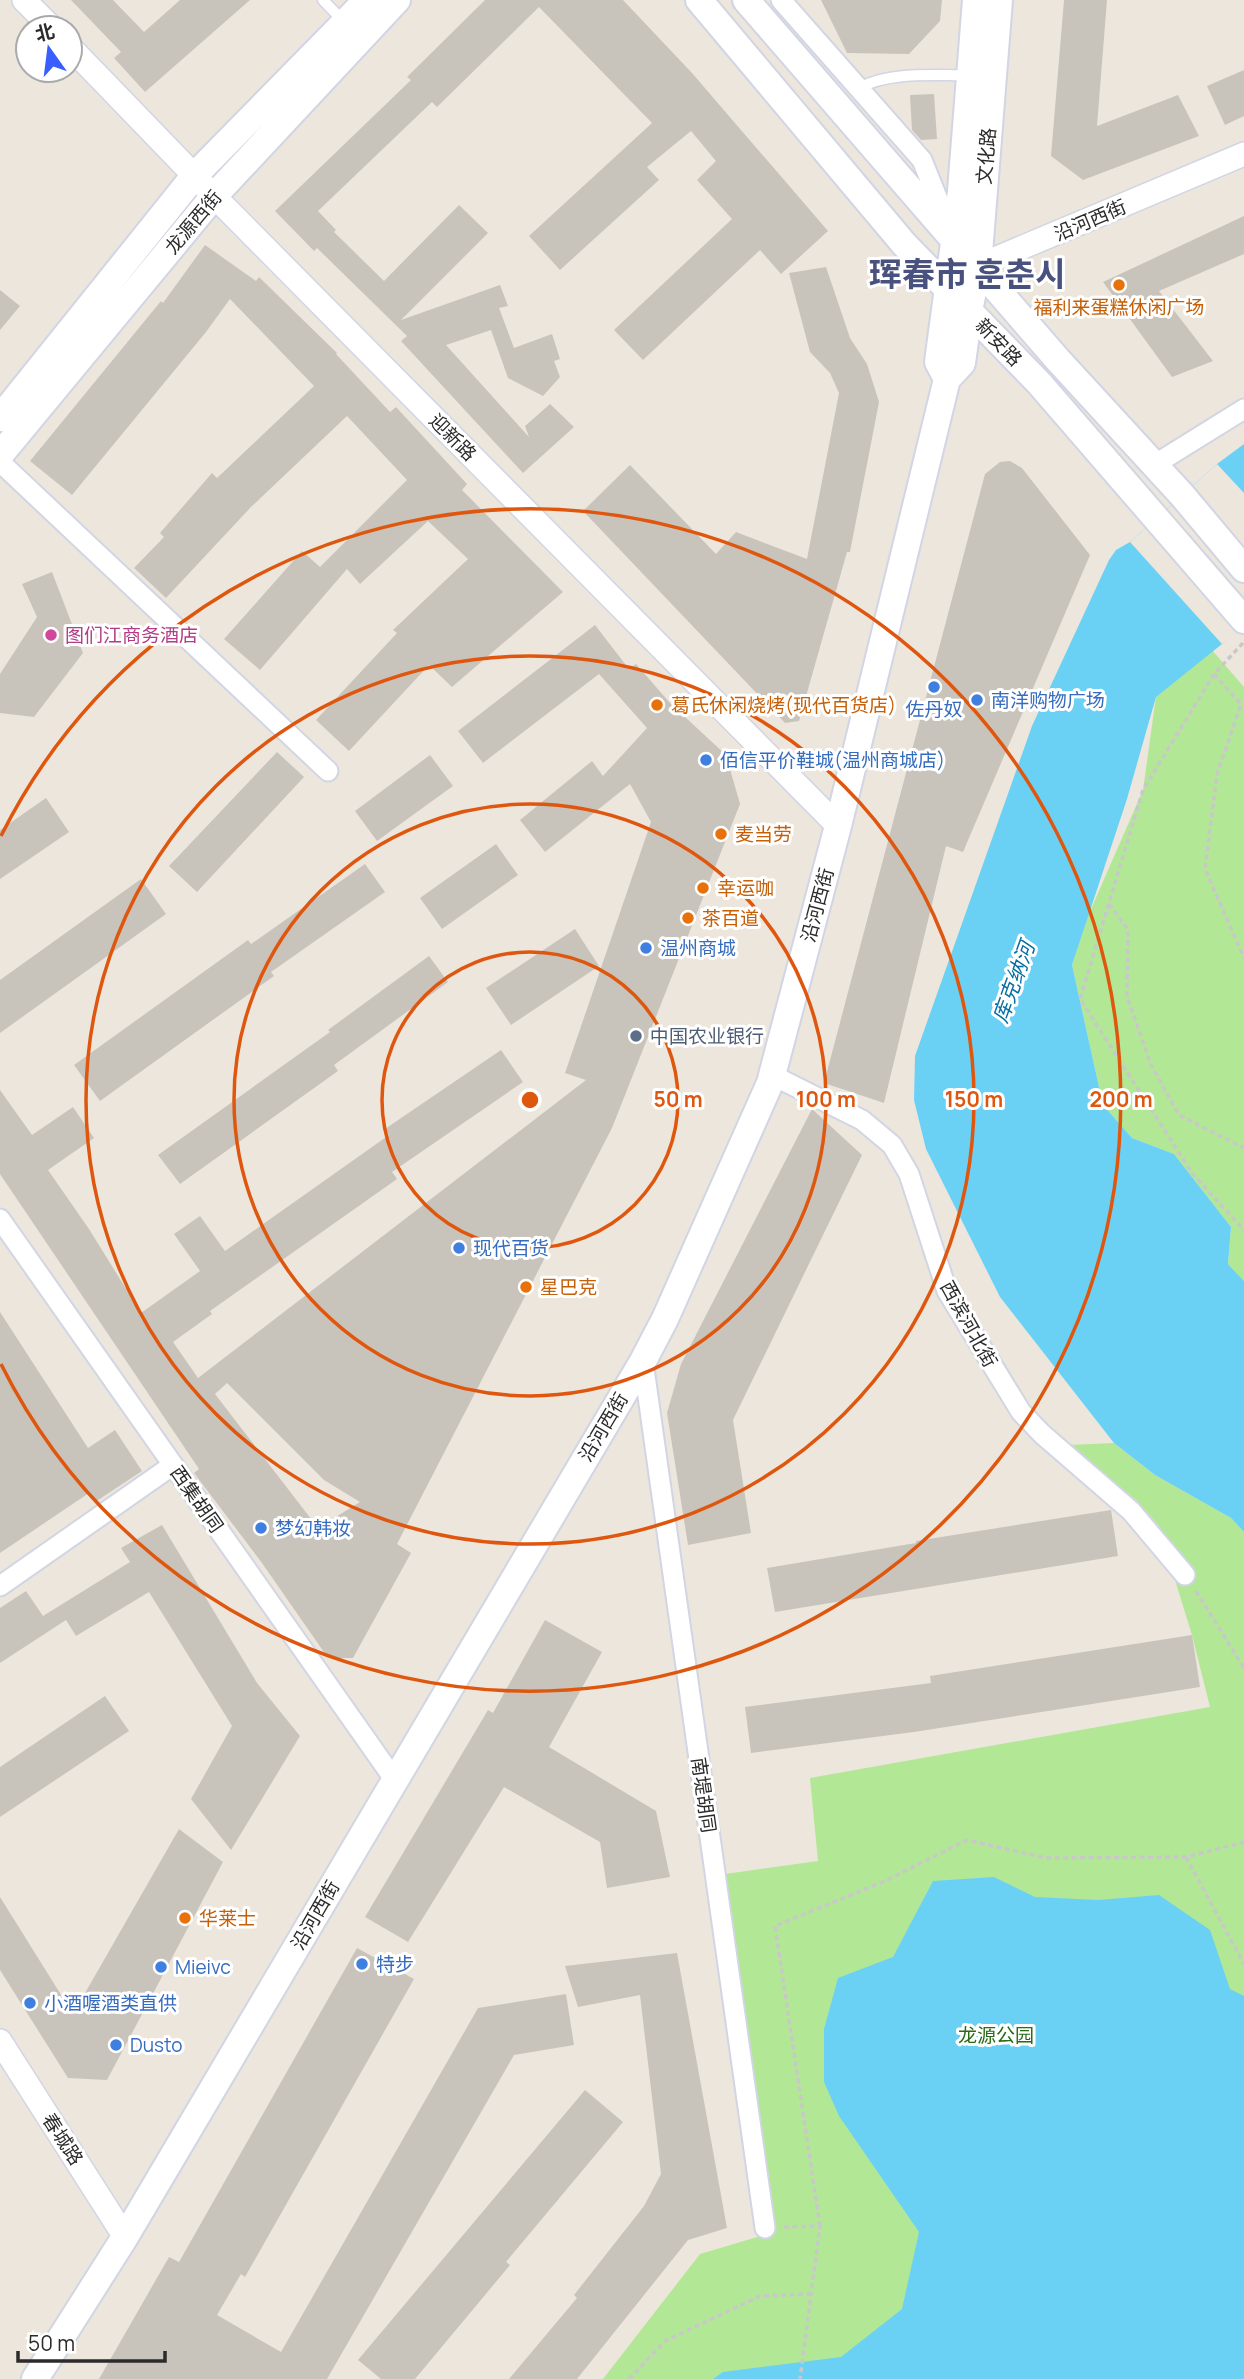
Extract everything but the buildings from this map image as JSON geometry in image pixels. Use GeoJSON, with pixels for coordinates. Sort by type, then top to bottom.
{"type":"FeatureCollection","features":[{"type":"Feature","properties":{"kind":"main road","name":"龙源西街"},"geometry":{"type":"LineString","coordinates":[[0,418],[195,175],[367,0]]}},
{"type":"Feature","properties":{"kind":"main road","name":"龙源西街"},"geometry":{"type":"LineString","coordinates":[[0,454],[214,196],[397,0]]}},
{"type":"Feature","properties":{"kind":"main road","name":"新安路"},"geometry":{"type":"LineString","coordinates":[[699,0],[904,244],[1039,383],[1244,620]]}},
{"type":"Feature","properties":{"kind":"main road","name":"新安路"},"geometry":{"type":"LineString","coordinates":[[746,0],[1058,360],[1182,495],[1244,569]]}},
{"type":"Feature","properties":{"kind":"main road","name":"文化路"},"geometry":{"type":"LineString","coordinates":[[948,289],[961,191],[976,0]]}},
{"type":"Feature","properties":{"kind":"main road","name":"文化路"},"geometry":{"type":"LineString","coordinates":[[969,311],[978,267],[999,0]]}},
{"type":"Feature","properties":{"kind":"main road","name":"沿河西街"},"geometry":{"type":"LineString","coordinates":[[947,379],[938,362],[948,289]]}},
{"type":"Feature","properties":{"kind":"main road","name":"沿河西街"},"geometry":{"type":"LineString","coordinates":[[35,2379],[125,2237],[643,1361],[665,1319],[772,1074],[838,826],[947,379],[962,363],[969,311]]}},
{"type":"Feature","properties":{"kind":"street"},"geometry":{"type":"LineString","coordinates":[[24,0],[38,14]]}},
{"type":"Feature","properties":{"kind":"street"},"geometry":{"type":"LineString","coordinates":[[781,0],[922,160],[953,238]]}},
{"type":"Feature","properties":{"kind":"street","name":"迎新路"},"geometry":{"type":"LineString","coordinates":[[84,61],[838,826]]}},
{"type":"Feature","properties":{"kind":"street","name":"沿河西街"},"geometry":{"type":"LineString","coordinates":[[948,289],[978,267],[1244,154]]}},
{"type":"Feature","properties":{"kind":"street"},"geometry":{"type":"LineString","coordinates":[[1154,465],[1244,409]]}},
{"type":"Feature","properties":{"kind":"street"},"geometry":{"type":"LineString","coordinates":[[0,462],[328,771]]}},
{"type":"Feature","properties":{"kind":"street","name":"西滨河北街"},"geometry":{"type":"LineString","coordinates":[[772,1074],[862,1119],[892,1145],[909,1174],[947,1291],[1021,1412],[1042,1434],[1131,1511],[1185,1575]]}},
{"type":"Feature","properties":{"kind":"street","name":"西集胡同"},"geometry":{"type":"LineString","coordinates":[[0,1219],[394,1779]]}},
{"type":"Feature","properties":{"kind":"street","name":"南堤胡同"},"geometry":{"type":"LineString","coordinates":[[643,1361],[765,2228]]}},
{"type":"Feature","properties":{"kind":"street"},"geometry":{"type":"LineString","coordinates":[[0,1586],[173,1465]]}},
{"type":"Feature","properties":{"kind":"street","name":"春城路"},"geometry":{"type":"LineString","coordinates":[[0,2041],[125,2237]]}},
{"type":"Feature","properties":{"kind":"lane"},"geometry":{"type":"LineString","coordinates":[[323,0],[345,23]]}},
{"type":"Feature","properties":{"kind":"lane"},"geometry":{"type":"LineString","coordinates":[[859,88],[886,78],[970,75]]}},
{"type":"Feature","properties":{"kind":"path"},"geometry":{"type":"LineString","coordinates":[[1244,641],[1214,674],[1143,790],[1080,999],[1192,1173],[1244,1230]]}},
{"type":"Feature","properties":{"kind":"path"},"geometry":{"type":"LineString","coordinates":[[1214,674],[1243,706],[1217,774],[1205,869],[1244,958]]}},
{"type":"Feature","properties":{"kind":"path"},"geometry":{"type":"LineString","coordinates":[[1109,904],[1128,930],[1127,996],[1157,1075],[1179,1115],[1244,1148]]}},
{"type":"Feature","properties":{"kind":"path"},"geometry":{"type":"LineString","coordinates":[[1185,1575],[1244,1668]]}},
{"type":"Feature","properties":{"kind":"path"},"geometry":{"type":"LineString","coordinates":[[800,2379],[820,2226],[775,1926],[885,1881],[967,1840],[1046,1858],[1186,1857],[1244,1842]]}},
{"type":"Feature","properties":{"kind":"path"},"geometry":{"type":"LineString","coordinates":[[1186,1857],[1244,1964]]}},
{"type":"Feature","properties":{"kind":"path"},"geometry":{"type":"LineString","coordinates":[[765,2228],[820,2226]]}},
{"type":"Feature","properties":{"kind":"path"},"geometry":{"type":"LineString","coordinates":[[629,2379],[666,2341],[761,2296],[811,2294]]}},
{"type":"Feature","properties":{"kind":"green space"},"geometry":{"type":"Polygon","coordinates":[[[1211,649],[1244,687],[1244,1281],[1228,1264],[1231,1227],[1174,1154],[1132,1138],[1103,1105],[1072,965],[1088,916],[1143,790],[1159,675],[1211,649]]]}},
{"type":"Feature","properties":{"kind":"green space","name":"龙源公园"},"geometry":{"type":"Polygon","coordinates":[[[1114,1443],[1155,1475],[1231,1518],[1244,1532],[1244,2379],[603,2379],[700,2254],[771,2233],[725,1874],[818,1861],[810,1778],[1210,1707],[1192,1635],[1158,1525],[1136,1500],[1068,1445],[1114,1443]]]}},
{"type":"Feature","properties":{"kind":"water","name":"库克纳河"},"geometry":{"type":"Polygon","coordinates":[[[1244,444],[1244,622],[1222,644],[1156,697],[1127,799],[1072,965],[1103,1105],[1132,1138],[1174,1154],[1231,1227],[1228,1264],[1244,1281],[1244,1532],[1231,1518],[1155,1475],[1114,1443],[1000,1297],[926,1149],[914,1100],[915,1056],[1032,726],[1109,560],[1116,550],[1130,542],[1217,464],[1244,444]]]}},
{"type":"Feature","properties":{"kind":"water"},"geometry":{"type":"Polygon","coordinates":[[[994,1877],[1035,1897],[1098,1900],[1159,1895],[1210,1930],[1230,1989],[1244,1996],[1244,2379],[713,2379],[723,2372],[841,2357],[902,2309],[919,2232],[839,2116],[824,2082],[824,2029],[838,1978],[893,1957],[933,1881],[994,1877]]]}},
{"type":"Feature","properties":{"kind":"pier"},"geometry":{"type":"Polygon","coordinates":[[[1217,464],[1244,493],[1244,624],[1222,644],[1130,542],[1217,464]]]}},
{"type":"Feature","properties":{"kind":"place","name":"福利来蛋糕休闲广场"},"geometry":{"type":"Point","coordinates":[1119,285]}},
{"type":"Feature","properties":{"kind":"place","name":"图们江商务酒店"},"geometry":{"type":"Point","coordinates":[51,635]}},
{"type":"Feature","properties":{"kind":"place","name":"佐丹奴"},"geometry":{"type":"Point","coordinates":[934,687]}},
{"type":"Feature","properties":{"kind":"place","name":"南洋购物广场"},"geometry":{"type":"Point","coordinates":[977,700]}},
{"type":"Feature","properties":{"kind":"place","name":"葛氏休闲烧烤(现代百货店)"},"geometry":{"type":"Point","coordinates":[657,705]}},
{"type":"Feature","properties":{"kind":"place","name":"佰信平价鞋城(温州商城店)"},"geometry":{"type":"Point","coordinates":[706,760]}},
{"type":"Feature","properties":{"kind":"place","name":"麦当劳"},"geometry":{"type":"Point","coordinates":[721,834]}},
{"type":"Feature","properties":{"kind":"place","name":"幸运咖"},"geometry":{"type":"Point","coordinates":[703,888]}},
{"type":"Feature","properties":{"kind":"place","name":"茶百道"},"geometry":{"type":"Point","coordinates":[688,918]}},
{"type":"Feature","properties":{"kind":"place","name":"温州商城"},"geometry":{"type":"Point","coordinates":[646,948]}},
{"type":"Feature","properties":{"kind":"place","name":"中国农业银行"},"geometry":{"type":"Point","coordinates":[636,1036]}},
{"type":"Feature","properties":{"kind":"place","name":"现代百货"},"geometry":{"type":"Point","coordinates":[459,1248]}},
{"type":"Feature","properties":{"kind":"place","name":"星巴克"},"geometry":{"type":"Point","coordinates":[526,1287]}},
{"type":"Feature","properties":{"kind":"place","name":"梦幻韩妆"},"geometry":{"type":"Point","coordinates":[261,1528]}},
{"type":"Feature","properties":{"kind":"place","name":"华莱士"},"geometry":{"type":"Point","coordinates":[185,1918]}},
{"type":"Feature","properties":{"kind":"place","name":"特步"},"geometry":{"type":"Point","coordinates":[362,1964]}},
{"type":"Feature","properties":{"kind":"place","name":"Mieivc"},"geometry":{"type":"Point","coordinates":[161,1967]}},
{"type":"Feature","properties":{"kind":"place","name":"小酒喔酒类直供"},"geometry":{"type":"Point","coordinates":[30,2003]}},
{"type":"Feature","properties":{"kind":"place","name":"Dusto"},"geometry":{"type":"Point","coordinates":[116,2045]}},
{"type":"Feature","properties":{"kind":"district","name":"珲春市 훈춘시"},"geometry":{"type":"Point","coordinates":[967,273]}}]}
